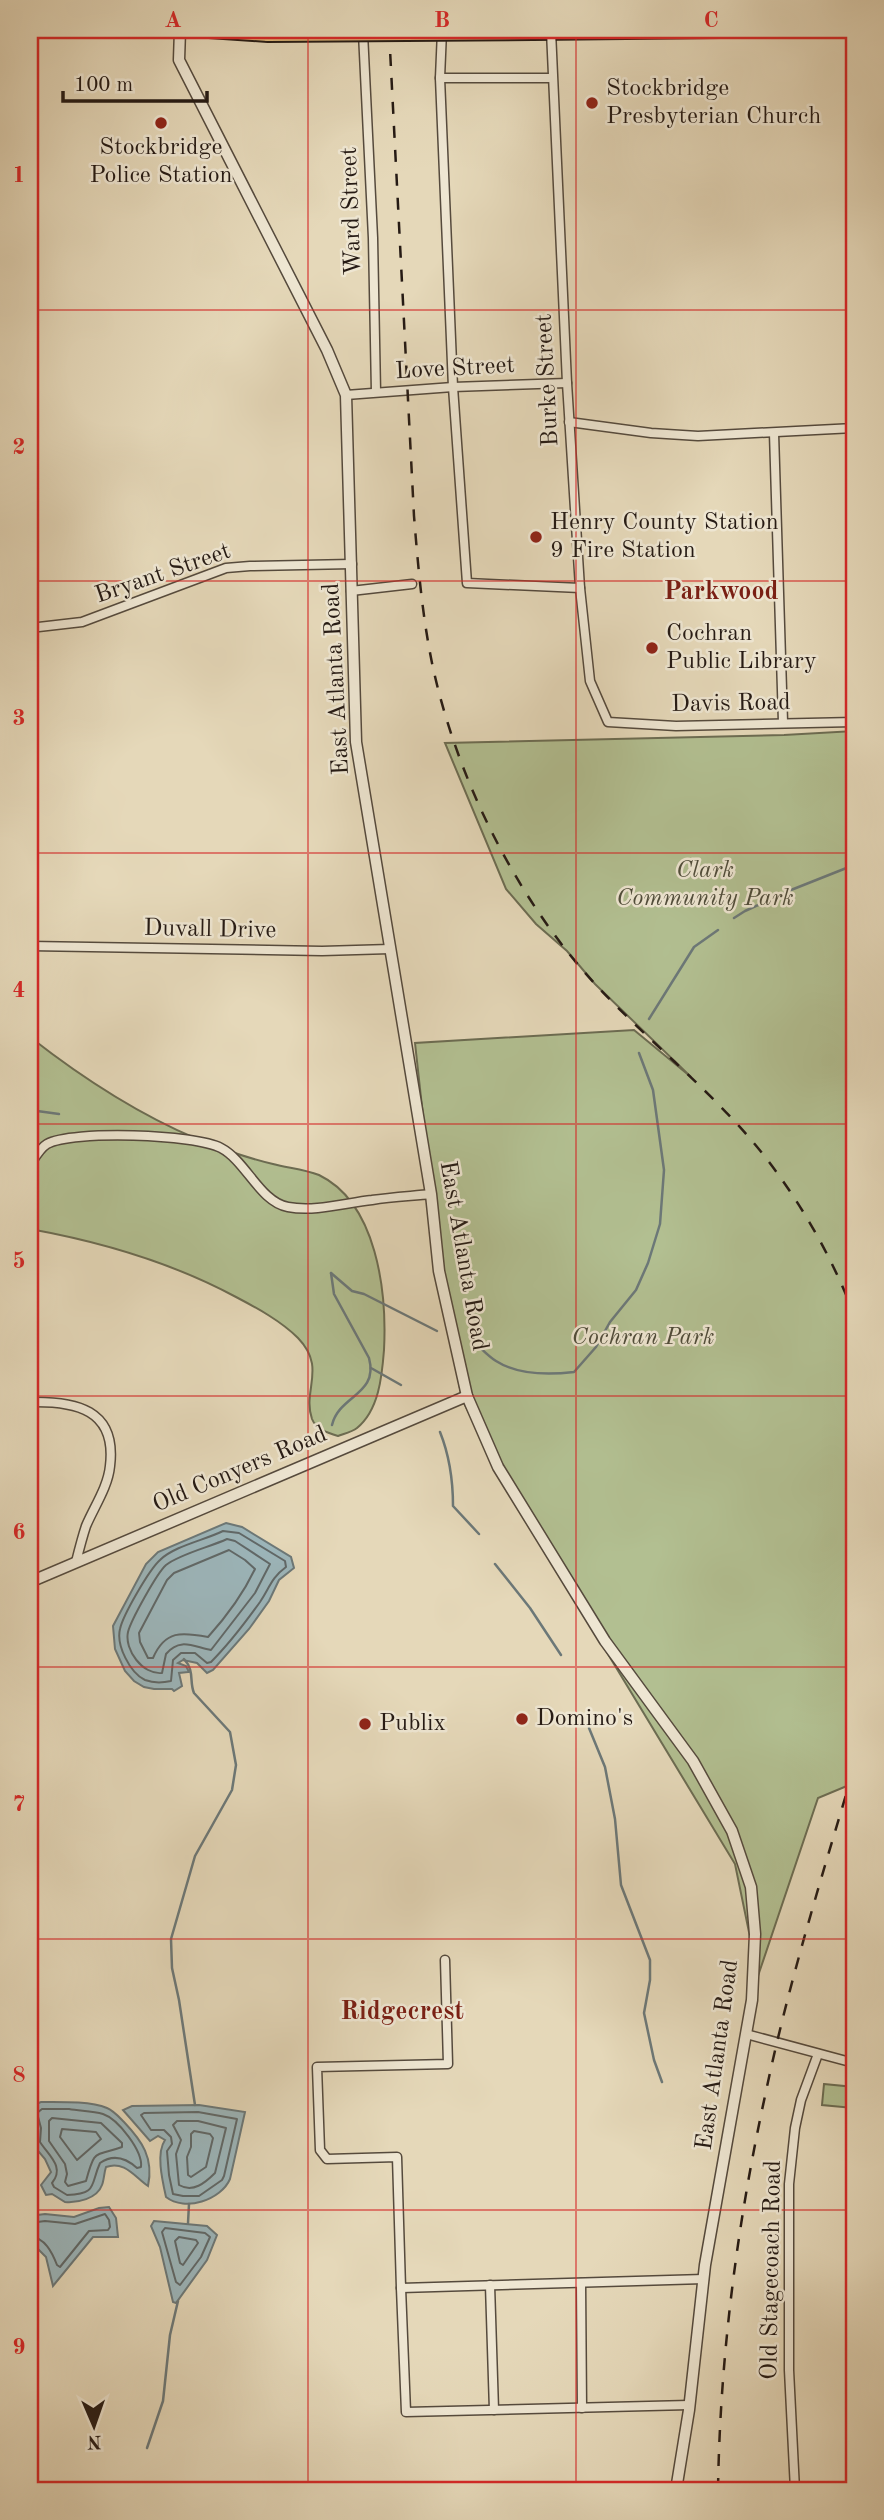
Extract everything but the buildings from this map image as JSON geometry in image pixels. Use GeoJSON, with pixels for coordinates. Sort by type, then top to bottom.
{"type":"FeatureCollection","features":[{"type":"Feature","properties":{"kind":"highway"},"geometry":{"type":"LineString","coordinates":[[209,30],[268,34],[720,30]]}},
{"type":"Feature","properties":{"kind":"street","name":"East Atlanta Road"},"geometry":{"type":"LineString","coordinates":[[180,30],[179,60],[327,350],[346,395],[356,742],[431,1194],[439,1271],[467,1396],[498,1467],[605,1641],[692,1761],[732,1831],[751,1887],[754,1912],[752,2000],[704,2280],[676,2490]]}},
{"type":"Feature","properties":{"kind":"street","name":"Ward Street"},"geometry":{"type":"LineString","coordinates":[[363,30],[373,238],[376,392]]}},
{"type":"Feature","properties":{"kind":"street"},"geometry":{"type":"LineString","coordinates":[[442,30],[440,78],[453,387],[467,583],[580,588]]}},
{"type":"Feature","properties":{"kind":"street","name":"Burke Street"},"geometry":{"type":"LineString","coordinates":[[551,31],[569,422],[580,588],[590,681],[608,722]]}},
{"type":"Feature","properties":{"kind":"street"},"geometry":{"type":"LineString","coordinates":[[440,78],[552,78]]}},
{"type":"Feature","properties":{"kind":"street","name":"Love Street"},"geometry":{"type":"LineString","coordinates":[[346,395],[453,387],[567,383]]}},
{"type":"Feature","properties":{"kind":"street"},"geometry":{"type":"LineString","coordinates":[[569,422],[686,435],[854,428]]}},
{"type":"Feature","properties":{"kind":"street"},"geometry":{"type":"LineString","coordinates":[[774,433],[783,722]]}},
{"type":"Feature","properties":{"kind":"street","name":"Bryant Street"},"geometry":{"type":"LineString","coordinates":[[30,628],[82,622],[226,568],[352,564]]}},
{"type":"Feature","properties":{"kind":"street"},"geometry":{"type":"LineString","coordinates":[[351,592],[412,584]]}},
{"type":"Feature","properties":{"kind":"street","name":"Davis Road"},"geometry":{"type":"LineString","coordinates":[[608,722],[676,726],[854,722]]}},
{"type":"Feature","properties":{"kind":"street","name":"Duvall Drive"},"geometry":{"type":"LineString","coordinates":[[30,946],[322,951],[390,949]]}},
{"type":"Feature","properties":{"kind":"street"},"geometry":{"type":"LineString","coordinates":[[30,1165],[46,1144],[81,1137],[170,1136],[221,1147],[237,1159],[273,1200],[285,1206],[310,1209],[431,1194]]}},
{"type":"Feature","properties":{"kind":"street","name":"Old Conyers Road"},"geometry":{"type":"LineString","coordinates":[[30,1582],[467,1396]]}},
{"type":"Feature","properties":{"kind":"street"},"geometry":{"type":"LineString","coordinates":[[30,1402],[59,1401],[85,1408],[105,1427],[110,1445],[110,1467],[85,1529],[76,1562]]}},
{"type":"Feature","properties":{"kind":"street"},"geometry":{"type":"LineString","coordinates":[[445,1960],[448,2064],[317,2067],[320,2150],[327,2159],[397,2157],[406,2412],[689,2405]]}},
{"type":"Feature","properties":{"kind":"street"},"geometry":{"type":"LineString","coordinates":[[746,2034],[854,2063]]}},
{"type":"Feature","properties":{"kind":"street","name":"Old Stagecoach Road"},"geometry":{"type":"LineString","coordinates":[[795,2490],[789,2370],[789,2184],[801,2100],[818,2054]]}},
{"type":"Feature","properties":{"kind":"street"},"geometry":{"type":"LineString","coordinates":[[401,2288],[704,2280]]}},
{"type":"Feature","properties":{"kind":"street"},"geometry":{"type":"LineString","coordinates":[[580,2283],[582,2408]]}},
{"type":"Feature","properties":{"kind":"street"},"geometry":{"type":"LineString","coordinates":[[490,2285],[494,2410]]}},
{"type":"Feature","properties":{"kind":"green space","name":"Cochran Park"},"geometry":{"type":"Polygon","coordinates":[[[854,731],[854,1783],[818,1798],[758,1976],[735,1864],[502,1479],[462,1399],[443,1298],[415,1043],[634,1030],[691,1077],[595,984],[567,951],[536,924],[506,889],[445,743],[854,731]]]}},
{"type":"Feature","properties":{"kind":"green space"},"geometry":{"type":"Polygon","coordinates":[[[30,1037],[90,1080],[153,1118],[235,1153],[319,1175],[339,1188],[366,1227],[380,1277],[383,1302],[383,1360],[378,1392],[370,1412],[357,1428],[338,1436],[316,1425],[310,1408],[313,1369],[307,1349],[298,1338],[268,1315],[187,1273],[110,1247],[30,1229],[30,1037]]]}},
{"type":"Feature","properties":{"kind":"green space"},"geometry":{"type":"Polygon","coordinates":[[[824,2084],[854,2087],[853,2108],[822,2105],[824,2084]]]}},
{"type":"Feature","properties":{"kind":"water"},"geometry":{"type":"Polygon","coordinates":[[[226,1523],[242,1527],[291,1557],[294,1568],[279,1580],[269,1601],[249,1629],[213,1670],[207,1673],[197,1663],[183,1660],[178,1663],[186,1666],[189,1672],[179,1673],[182,1686],[174,1691],[144,1687],[125,1671],[115,1649],[113,1626],[146,1564],[158,1552],[226,1523]]]}},
{"type":"Feature","properties":{"kind":"water"},"geometry":{"type":"Polygon","coordinates":[[[41,2102],[92,2104],[114,2112],[136,2136],[145,2151],[149,2167],[148,2186],[129,2170],[112,2165],[106,2167],[103,2183],[96,2194],[86,2199],[65,2202],[52,2194],[46,2195],[41,2185],[51,2172],[45,2159],[33,2145],[31,2106],[41,2102]]]}},
{"type":"Feature","properties":{"kind":"water"},"geometry":{"type":"Polygon","coordinates":[[[199,2105],[245,2112],[230,2179],[219,2193],[211,2198],[183,2203],[166,2197],[160,2159],[165,2140],[158,2136],[150,2141],[123,2110],[132,2106],[199,2105]]]}},
{"type":"Feature","properties":{"kind":"water"},"geometry":{"type":"Polygon","coordinates":[[[109,2207],[116,2218],[118,2237],[93,2237],[53,2286],[46,2257],[30,2241],[30,2216],[45,2214],[74,2217],[109,2207]]]}},
{"type":"Feature","properties":{"kind":"water"},"geometry":{"type":"Polygon","coordinates":[[[154,2221],[207,2226],[217,2235],[207,2260],[176,2303],[173,2302],[160,2247],[151,2226],[154,2221]]]}},
{"type":"Feature","properties":{"kind":"waterway"},"geometry":{"type":"LineString","coordinates":[[734,918],[791,890],[854,865]]}},
{"type":"Feature","properties":{"kind":"waterway"},"geometry":{"type":"LineString","coordinates":[[649,1019],[694,947],[718,930]]}},
{"type":"Feature","properties":{"kind":"waterway"},"geometry":{"type":"LineString","coordinates":[[474,1342],[496,1361],[514,1369],[544,1374],[574,1372],[596,1347],[610,1322],[636,1290],[660,1224],[664,1170],[653,1090],[639,1053]]}},
{"type":"Feature","properties":{"kind":"waterway"},"geometry":{"type":"LineString","coordinates":[[30,1110],[59,1114]]}},
{"type":"Feature","properties":{"kind":"waterway"},"geometry":{"type":"LineString","coordinates":[[331,1273],[334,1294],[369,1358],[371,1370],[364,1388],[342,1407],[332,1425]]}},
{"type":"Feature","properties":{"kind":"waterway"},"geometry":{"type":"LineString","coordinates":[[331,1273],[352,1291],[364,1294],[437,1331]]}},
{"type":"Feature","properties":{"kind":"waterway"},"geometry":{"type":"LineString","coordinates":[[371,1368],[401,1385]]}},
{"type":"Feature","properties":{"kind":"waterway"},"geometry":{"type":"LineString","coordinates":[[440,1432],[450,1469],[453,1506],[479,1534]]}},
{"type":"Feature","properties":{"kind":"waterway"},"geometry":{"type":"LineString","coordinates":[[495,1564],[530,1608],[561,1655]]}},
{"type":"Feature","properties":{"kind":"waterway"},"geometry":{"type":"LineString","coordinates":[[184,1659],[190,1668],[194,1693],[230,1732],[236,1765],[232,1790],[195,1856],[171,1939],[172,1968],[195,2105]]}},
{"type":"Feature","properties":{"kind":"waterway"},"geometry":{"type":"LineString","coordinates":[[589,1728],[605,1767],[615,1819],[621,1885],[650,1960],[650,1980],[644,2013],[654,2060],[662,2082]]}},
{"type":"Feature","properties":{"kind":"waterway"},"geometry":{"type":"LineString","coordinates":[[188,2223],[189,2204]]}},
{"type":"Feature","properties":{"kind":"waterway"},"geometry":{"type":"LineString","coordinates":[[147,2448],[163,2401],[170,2335],[178,2301]]}},
{"type":"Feature","properties":{"kind":"railway"},"geometry":{"type":"LineString","coordinates":[[389,30],[419,571],[432,663],[456,749],[493,834],[540,914],[596,985],[726,1112],[766,1158],[816,1233],[854,1314]]}},
{"type":"Feature","properties":{"kind":"railway"},"geometry":{"type":"LineString","coordinates":[[718,2490],[726,2341],[738,2242],[755,2145],[795,1972],[854,1768]]}},
{"type":"Feature","properties":{"kind":"place","name":"Stockbridge Presbyterian Church"},"geometry":{"type":"Point","coordinates":[592,103]}},
{"type":"Feature","properties":{"kind":"place","name":"Stockbridge Police Station"},"geometry":{"type":"Point","coordinates":[161,123]}},
{"type":"Feature","properties":{"kind":"place","name":"Henry County Station 9 Fire Station"},"geometry":{"type":"Point","coordinates":[536,537]}},
{"type":"Feature","properties":{"kind":"place","name":"Cochran Public Library"},"geometry":{"type":"Point","coordinates":[652,648]}},
{"type":"Feature","properties":{"kind":"place","name":"Domino's"},"geometry":{"type":"Point","coordinates":[522,1719]}},
{"type":"Feature","properties":{"kind":"place","name":"Publix"},"geometry":{"type":"Point","coordinates":[365,1724]}},
{"type":"Feature","properties":{"kind":"district","name":"Parkwood"},"geometry":{"type":"Point","coordinates":[721,592]}},
{"type":"Feature","properties":{"kind":"district","name":"Ridgecrest"},"geometry":{"type":"Point","coordinates":[402,2012]}},
{"type":"Feature","properties":{"kind":"park label","name":"Clark Community Park"},"geometry":{"type":"Point","coordinates":[705,885]}}]}
